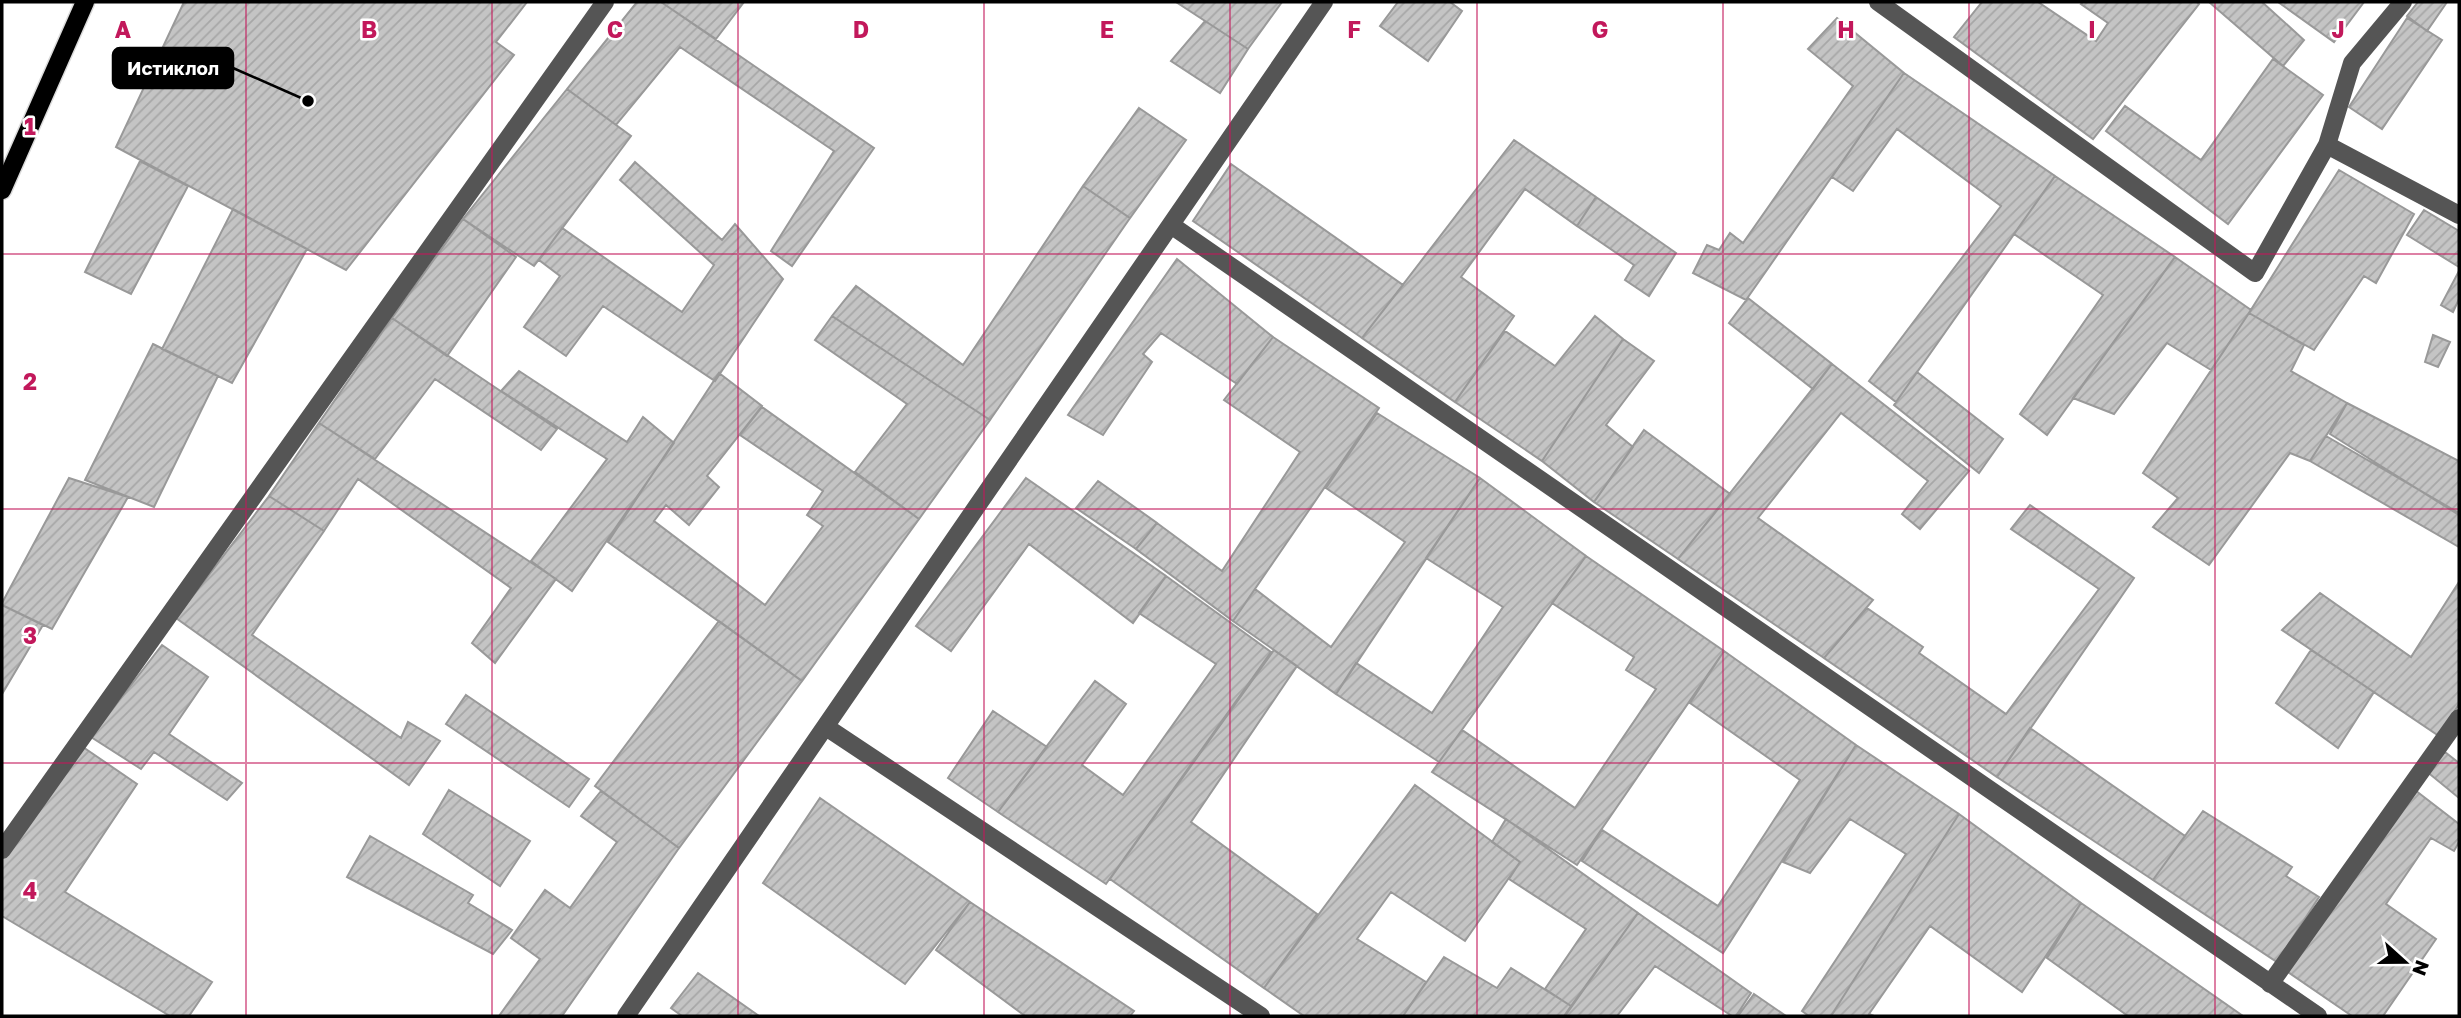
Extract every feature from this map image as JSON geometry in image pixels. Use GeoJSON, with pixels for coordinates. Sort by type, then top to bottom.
{"type":"FeatureCollection","features":[{"type":"Feature","properties":{"kind":"main road"},"geometry":{"type":"LineString","coordinates":[[2,190],[85,2]]}},
{"type":"Feature","properties":{"kind":"street"},"geometry":{"type":"LineString","coordinates":[[2,850],[604,2]]}},
{"type":"Feature","properties":{"kind":"street"},"geometry":{"type":"LineString","coordinates":[[626,1016],[1324,2]]}},
{"type":"Feature","properties":{"kind":"street"},"geometry":{"type":"LineString","coordinates":[[1878,2],[2255,273],[2328,145],[2352,63],[2403,2]]}},
{"type":"Feature","properties":{"kind":"street"},"geometry":{"type":"LineString","coordinates":[[2328,145],[2459,215]]}},
{"type":"Feature","properties":{"kind":"street"},"geometry":{"type":"LineString","coordinates":[[1171,225],[2318,1016]]}},
{"type":"Feature","properties":{"kind":"street"},"geometry":{"type":"LineString","coordinates":[[2270,984],[2459,718]]}},
{"type":"Feature","properties":{"kind":"street"},"geometry":{"type":"LineString","coordinates":[[826,727],[1261,1016]]}},
{"type":"Feature","properties":{"kind":"building"},"geometry":{"type":"Polygon","coordinates":[[[184,2],[527,2],[496,42],[514,55],[346,270],[116,147],[184,2]]]}},
{"type":"Feature","properties":{"kind":"building"},"geometry":{"type":"Polygon","coordinates":[[[637,2],[661,2],[874,148],[792,266],[771,251],[834,151],[680,47],[616,125],[567,89],[637,2]]]}},
{"type":"Feature","properties":{"kind":"building"},"geometry":{"type":"Polygon","coordinates":[[[661,2],[744,2],[716,39],[661,2]]]}},
{"type":"Feature","properties":{"kind":"building"},"geometry":{"type":"Polygon","coordinates":[[[1176,2],[1282,2],[1248,49],[1176,2]]]}},
{"type":"Feature","properties":{"kind":"building"},"geometry":{"type":"Polygon","coordinates":[[[1398,2],[1450,2],[1462,11],[1428,61],[1380,26],[1398,2]]]}},
{"type":"Feature","properties":{"kind":"building"},"geometry":{"type":"Polygon","coordinates":[[[1982,2],[2038,2],[2096,41],[2108,23],[2081,4],[2083,2],[2199,4],[2093,139],[1954,37],[1982,2]]]}},
{"type":"Feature","properties":{"kind":"building"},"geometry":{"type":"Polygon","coordinates":[[[2209,2],[2262,2],[2304,40],[2283,66],[2209,2]]]}},
{"type":"Feature","properties":{"kind":"building"},"geometry":{"type":"Polygon","coordinates":[[[2278,2],[2364,2],[2334,42],[2278,2]]]}},
{"type":"Feature","properties":{"kind":"building"},"geometry":{"type":"Polygon","coordinates":[[[2418,2],[2447,2],[2427,31],[2407,16],[2418,2]]]}},
{"type":"Feature","properties":{"kind":"building"},"geometry":{"type":"Polygon","coordinates":[[[1837,18],[1904,73],[1746,300],[1693,273],[1707,245],[1719,250],[1730,233],[1743,243],[1853,86],[1808,49],[1837,18]]]}},
{"type":"Feature","properties":{"kind":"building"},"geometry":{"type":"Polygon","coordinates":[[[2407,18],[2442,40],[2382,129],[2349,107],[2407,18]]]}},
{"type":"Feature","properties":{"kind":"building"},"geometry":{"type":"Polygon","coordinates":[[[1205,21],[1248,49],[1220,93],[1171,61],[1205,21]]]}},
{"type":"Feature","properties":{"kind":"building"},"geometry":{"type":"Polygon","coordinates":[[[2273,59],[2323,95],[2228,224],[2106,131],[2125,106],[2201,160],[2273,59]]]}},
{"type":"Feature","properties":{"kind":"building"},"geometry":{"type":"Polygon","coordinates":[[[1904,73],[2055,176],[1896,402],[1869,381],[2001,206],[1897,129],[1853,191],[1832,177],[1904,73]]]}},
{"type":"Feature","properties":{"kind":"building"},"geometry":{"type":"Polygon","coordinates":[[[567,89],[631,136],[534,266],[463,219],[567,89]]]}},
{"type":"Feature","properties":{"kind":"building"},"geometry":{"type":"Polygon","coordinates":[[[1139,108],[1186,140],[1130,218],[1083,186],[1139,108]]]}},
{"type":"Feature","properties":{"kind":"building"},"geometry":{"type":"Polygon","coordinates":[[[1514,140],[1596,197],[1577,226],[1525,189],[1461,277],[1514,316],[1455,402],[1362,338],[1514,140]]]}},
{"type":"Feature","properties":{"kind":"building"},"geometry":{"type":"Polygon","coordinates":[[[140,161],[188,186],[131,294],[85,272],[140,161]]]}},
{"type":"Feature","properties":{"kind":"building"},"geometry":{"type":"Polygon","coordinates":[[[635,162],[722,240],[735,224],[783,279],[715,381],[603,306],[566,356],[524,327],[560,276],[539,260],[562,228],[682,312],[714,265],[620,180],[635,162]]]}},
{"type":"Feature","properties":{"kind":"building"},"geometry":{"type":"Polygon","coordinates":[[[1231,164],[1403,285],[1362,338],[1193,221],[1231,164]]]}},
{"type":"Feature","properties":{"kind":"building"},"geometry":{"type":"Polygon","coordinates":[[[2339,170],[2414,214],[2376,283],[2364,276],[2314,350],[2249,313],[2339,170]]]}},
{"type":"Feature","properties":{"kind":"building"},"geometry":{"type":"Polygon","coordinates":[[[2055,176],[2175,257],[2047,435],[2020,414],[2103,295],[2014,234],[2055,176]]]}},
{"type":"Feature","properties":{"kind":"building"},"geometry":{"type":"Polygon","coordinates":[[[1083,186],[1130,218],[990,420],[832,316],[856,286],[963,365],[1083,186]]]}},
{"type":"Feature","properties":{"kind":"building"},"geometry":{"type":"Polygon","coordinates":[[[1596,197],[1676,253],[1649,296],[1625,280],[1634,265],[1577,226],[1596,197]]]}},
{"type":"Feature","properties":{"kind":"building"},"geometry":{"type":"Polygon","coordinates":[[[233,209],[307,249],[232,383],[162,349],[233,209]]]}},
{"type":"Feature","properties":{"kind":"building"},"geometry":{"type":"Polygon","coordinates":[[[2424,210],[2459,231],[2459,267],[2407,235],[2424,210]]]}},
{"type":"Feature","properties":{"kind":"building"},"geometry":{"type":"Polygon","coordinates":[[[463,219],[516,257],[447,356],[392,318],[463,219]]]}},
{"type":"Feature","properties":{"kind":"building"},"geometry":{"type":"Polygon","coordinates":[[[2175,257],[2251,310],[2211,370],[2167,343],[2114,414],[2073,398],[2175,257]]]}},
{"type":"Feature","properties":{"kind":"building"},"geometry":{"type":"Polygon","coordinates":[[[1177,259],[1273,337],[1237,384],[1161,333],[1143,354],[1152,362],[1103,435],[1068,415],[1177,259]]]}},
{"type":"Feature","properties":{"kind":"building"},"geometry":{"type":"Polygon","coordinates":[[[2459,271],[2459,299],[2453,312],[2441,305],[2459,271]]]}},
{"type":"Feature","properties":{"kind":"building"},"geometry":{"type":"Polygon","coordinates":[[[1748,298],[1832,364],[1813,389],[1729,323],[1748,298]]]}},
{"type":"Feature","properties":{"kind":"building"},"geometry":{"type":"Polygon","coordinates":[[[2249,313],[2304,345],[2291,371],[2347,403],[2310,461],[2290,453],[2209,565],[2153,527],[2178,498],[2143,473],[2249,313]]]}},
{"type":"Feature","properties":{"kind":"building"},"geometry":{"type":"Polygon","coordinates":[[[832,316],[990,420],[919,519],[855,472],[907,404],[815,340],[832,316]]]}},
{"type":"Feature","properties":{"kind":"building"},"geometry":{"type":"Polygon","coordinates":[[[1595,316],[1623,339],[1542,461],[1455,402],[1505,331],[1555,366],[1595,316]]]}},
{"type":"Feature","properties":{"kind":"building"},"geometry":{"type":"Polygon","coordinates":[[[392,318],[557,429],[541,450],[435,379],[375,459],[319,423],[392,318]]]}},
{"type":"Feature","properties":{"kind":"building"},"geometry":{"type":"Polygon","coordinates":[[[2433,335],[2450,342],[2438,367],[2425,362],[2433,335]]]}},
{"type":"Feature","properties":{"kind":"building"},"geometry":{"type":"Polygon","coordinates":[[[1273,337],[1379,408],[1233,621],[1136,549],[1157,523],[1222,571],[1300,452],[1224,400],[1273,337]]]}},
{"type":"Feature","properties":{"kind":"building"},"geometry":{"type":"Polygon","coordinates":[[[1623,339],[1654,361],[1606,425],[1633,447],[1594,502],[1542,461],[1623,339]]]}},
{"type":"Feature","properties":{"kind":"building"},"geometry":{"type":"Polygon","coordinates":[[[153,344],[218,376],[154,507],[85,480],[153,344]]]}},
{"type":"Feature","properties":{"kind":"building"},"geometry":{"type":"Polygon","coordinates":[[[1832,364],[1969,471],[1920,529],[1902,514],[1928,481],[1841,413],[1758,518],[1873,600],[1824,658],[1678,559],[1832,364]]]}},
{"type":"Feature","properties":{"kind":"building"},"geometry":{"type":"Polygon","coordinates":[[[519,371],[627,442],[643,417],[674,443],[572,591],[531,561],[607,459],[501,391],[519,371]]]}},
{"type":"Feature","properties":{"kind":"building"},"geometry":{"type":"Polygon","coordinates":[[[1917,372],[2003,439],[1979,473],[1894,405],[1917,372]]]}},
{"type":"Feature","properties":{"kind":"building"},"geometry":{"type":"Polygon","coordinates":[[[719,373],[762,406],[707,476],[719,487],[689,525],[666,505],[654,521],[765,605],[823,526],[807,515],[823,491],[740,435],[762,407],[919,519],[802,681],[608,542],[719,373]]]}},
{"type":"Feature","properties":{"kind":"building"},"geometry":{"type":"Polygon","coordinates":[[[2347,403],[2459,461],[2459,515],[2330,434],[2347,403]]]}},
{"type":"Feature","properties":{"kind":"building"},"geometry":{"type":"Polygon","coordinates":[[[1377,413],[1480,478],[1336,694],[1233,621],[1255,589],[1331,647],[1405,542],[1326,488],[1377,413]]]}},
{"type":"Feature","properties":{"kind":"building"},"geometry":{"type":"Polygon","coordinates":[[[319,423],[556,579],[495,663],[472,643],[511,588],[358,479],[324,531],[269,496],[319,423]]]}},
{"type":"Feature","properties":{"kind":"building"},"geometry":{"type":"Polygon","coordinates":[[[1644,430],[1730,494],[1678,559],[1594,502],[1644,430]]]}},
{"type":"Feature","properties":{"kind":"building"},"geometry":{"type":"Polygon","coordinates":[[[2326,436],[2459,513],[2459,547],[2310,461],[2326,436]]]}},
{"type":"Feature","properties":{"kind":"building"},"geometry":{"type":"Polygon","coordinates":[[[69,478],[128,497],[52,629],[2,603],[69,478]]]}},
{"type":"Feature","properties":{"kind":"building"},"geometry":{"type":"Polygon","coordinates":[[[1026,478],[1166,576],[1133,623],[1029,544],[951,651],[916,626],[1026,478]]]}},
{"type":"Feature","properties":{"kind":"building"},"geometry":{"type":"Polygon","coordinates":[[[1480,478],[1586,556],[1439,762],[1336,694],[1356,663],[1432,713],[1503,607],[1426,558],[1480,478]]]}},
{"type":"Feature","properties":{"kind":"building"},"geometry":{"type":"Polygon","coordinates":[[[1098,481],[1157,523],[1136,549],[1076,508],[1098,481]]]}},
{"type":"Feature","properties":{"kind":"building"},"geometry":{"type":"Polygon","coordinates":[[[269,496],[324,531],[252,635],[401,738],[408,722],[440,741],[409,785],[176,618],[269,496]]]}},
{"type":"Feature","properties":{"kind":"building"},"geometry":{"type":"Polygon","coordinates":[[[2030,505],[2134,578],[1997,777],[1824,658],[1867,608],[1923,647],[1919,653],[2006,714],[2099,589],[2011,529],[2030,505]]]}},
{"type":"Feature","properties":{"kind":"building"},"geometry":{"type":"Polygon","coordinates":[[[1586,556],[1724,651],[1577,865],[1432,772],[1462,730],[1575,808],[1656,689],[1626,670],[1634,657],[1552,603],[1586,556]]]}},
{"type":"Feature","properties":{"kind":"building"},"geometry":{"type":"Polygon","coordinates":[[[1166,576],[1271,652],[1106,884],[998,812],[1095,681],[1126,704],[1082,765],[1123,795],[1216,664],[1139,613],[1166,576]]]}},
{"type":"Feature","properties":{"kind":"building"},"geometry":{"type":"Polygon","coordinates":[[[2459,582],[2459,704],[2439,736],[2282,630],[2320,593],[2411,657],[2459,582]]]}},
{"type":"Feature","properties":{"kind":"building"},"geometry":{"type":"Polygon","coordinates":[[[2,605],[43,625],[2,694],[2,605]]]}},
{"type":"Feature","properties":{"kind":"building"},"geometry":{"type":"Polygon","coordinates":[[[719,621],[802,681],[679,848],[595,786],[719,621]]]}},
{"type":"Feature","properties":{"kind":"building"},"geometry":{"type":"Polygon","coordinates":[[[162,645],[208,677],[169,734],[242,783],[227,800],[154,752],[141,769],[91,737],[162,645]]]}},
{"type":"Feature","properties":{"kind":"building"},"geometry":{"type":"Polygon","coordinates":[[[1274,650],[1297,666],[1191,822],[1317,914],[1264,988],[1110,879],[1274,650]]]}},
{"type":"Feature","properties":{"kind":"building"},"geometry":{"type":"Polygon","coordinates":[[[2311,650],[2374,692],[2338,748],[2276,703],[2311,650]]]}},
{"type":"Feature","properties":{"kind":"building"},"geometry":{"type":"Polygon","coordinates":[[[1724,651],[1856,745],[1723,953],[1582,861],[1602,830],[1718,906],[1800,780],[1690,703],[1724,651]]]}},
{"type":"Feature","properties":{"kind":"building"},"geometry":{"type":"Polygon","coordinates":[[[466,695],[589,779],[569,807],[446,724],[466,695]]]}},
{"type":"Feature","properties":{"kind":"building"},"geometry":{"type":"Polygon","coordinates":[[[993,711],[1047,747],[998,812],[948,778],[993,711]]]}},
{"type":"Feature","properties":{"kind":"building"},"geometry":{"type":"Polygon","coordinates":[[[2030,728],[2185,836],[2153,880],[1997,777],[2030,728]]]}},
{"type":"Feature","properties":{"kind":"building"},"geometry":{"type":"Polygon","coordinates":[[[80,745],[137,784],[65,892],[212,982],[189,1016],[170,1016],[2,916],[2,855],[80,745]]]}},
{"type":"Feature","properties":{"kind":"building"},"geometry":{"type":"Polygon","coordinates":[[[1856,745],[1959,814],[1831,1016],[1809,1016],[1802,1011],[1906,854],[1850,819],[1810,873],[1783,862],[1856,745]]]}},
{"type":"Feature","properties":{"kind":"building"},"geometry":{"type":"Polygon","coordinates":[[[2445,752],[2459,763],[2459,798],[2426,771],[2445,752]]]}},
{"type":"Feature","properties":{"kind":"building"},"geometry":{"type":"Polygon","coordinates":[[[1415,785],[1520,862],[1465,941],[1391,892],[1357,939],[1426,982],[1403,1016],[1304,1016],[1264,988],[1415,785]]]}},
{"type":"Feature","properties":{"kind":"building"},"geometry":{"type":"Polygon","coordinates":[[[2411,787],[2459,824],[2459,842],[2454,851],[2431,838],[2386,904],[2436,939],[2383,1016],[2352,1016],[2282,968],[2411,787]]]}},
{"type":"Feature","properties":{"kind":"building"},"geometry":{"type":"Polygon","coordinates":[[[449,790],[530,841],[500,886],[423,834],[449,790]]]}},
{"type":"Feature","properties":{"kind":"building"},"geometry":{"type":"Polygon","coordinates":[[[601,791],[679,848],[562,1016],[499,1016],[540,959],[511,938],[545,890],[570,908],[617,842],[581,816],[601,791]]]}},
{"type":"Feature","properties":{"kind":"building"},"geometry":{"type":"Polygon","coordinates":[[[820,798],[970,902],[905,984],[763,883],[820,798]]]}},
{"type":"Feature","properties":{"kind":"building"},"geometry":{"type":"Polygon","coordinates":[[[2203,811],[2292,867],[2286,876],[2319,897],[2277,962],[2153,880],[2203,811]]]}},
{"type":"Feature","properties":{"kind":"building"},"geometry":{"type":"Polygon","coordinates":[[[1959,814],[2081,903],[2022,992],[1930,926],[1869,1014],[1874,1016],[1831,1016],[1959,814]]]}},
{"type":"Feature","properties":{"kind":"building"},"geometry":{"type":"Polygon","coordinates":[[[1506,819],[1638,913],[1571,1006],[1545,989],[1586,929],[1509,879],[1520,862],[1492,842],[1506,819]]]}},
{"type":"Feature","properties":{"kind":"building"},"geometry":{"type":"Polygon","coordinates":[[[370,836],[473,895],[468,903],[512,930],[493,954],[347,877],[370,836]]]}},
{"type":"Feature","properties":{"kind":"building"},"geometry":{"type":"Polygon","coordinates":[[[970,902],[1134,1011],[1130,1016],[1025,1016],[936,950],[970,902]]]}},
{"type":"Feature","properties":{"kind":"building"},"geometry":{"type":"Polygon","coordinates":[[[2081,903],[2243,1016],[2128,1016],[2047,958],[2081,903]]]}},
{"type":"Feature","properties":{"kind":"building"},"geometry":{"type":"Polygon","coordinates":[[[1638,913],[1751,993],[1736,1016],[1732,1016],[1655,966],[1617,1016],[1565,1016],[1638,913]]]}},
{"type":"Feature","properties":{"kind":"building"},"geometry":{"type":"Polygon","coordinates":[[[1444,957],[1497,988],[1511,968],[1571,1006],[1564,1016],[1403,1016],[1444,957]]]}},
{"type":"Feature","properties":{"kind":"building"},"geometry":{"type":"Polygon","coordinates":[[[698,973],[759,1016],[682,1016],[671,1008],[698,973]]]}},
{"type":"Feature","properties":{"kind":"building"},"geometry":{"type":"Polygon","coordinates":[[[1754,994],[1786,1016],[1738,1016],[1754,994]]]}},
{"type":"Feature","properties":{"kind":"place","name":"Истиклол"},"geometry":{"type":"Point","coordinates":[308,101]}}]}
